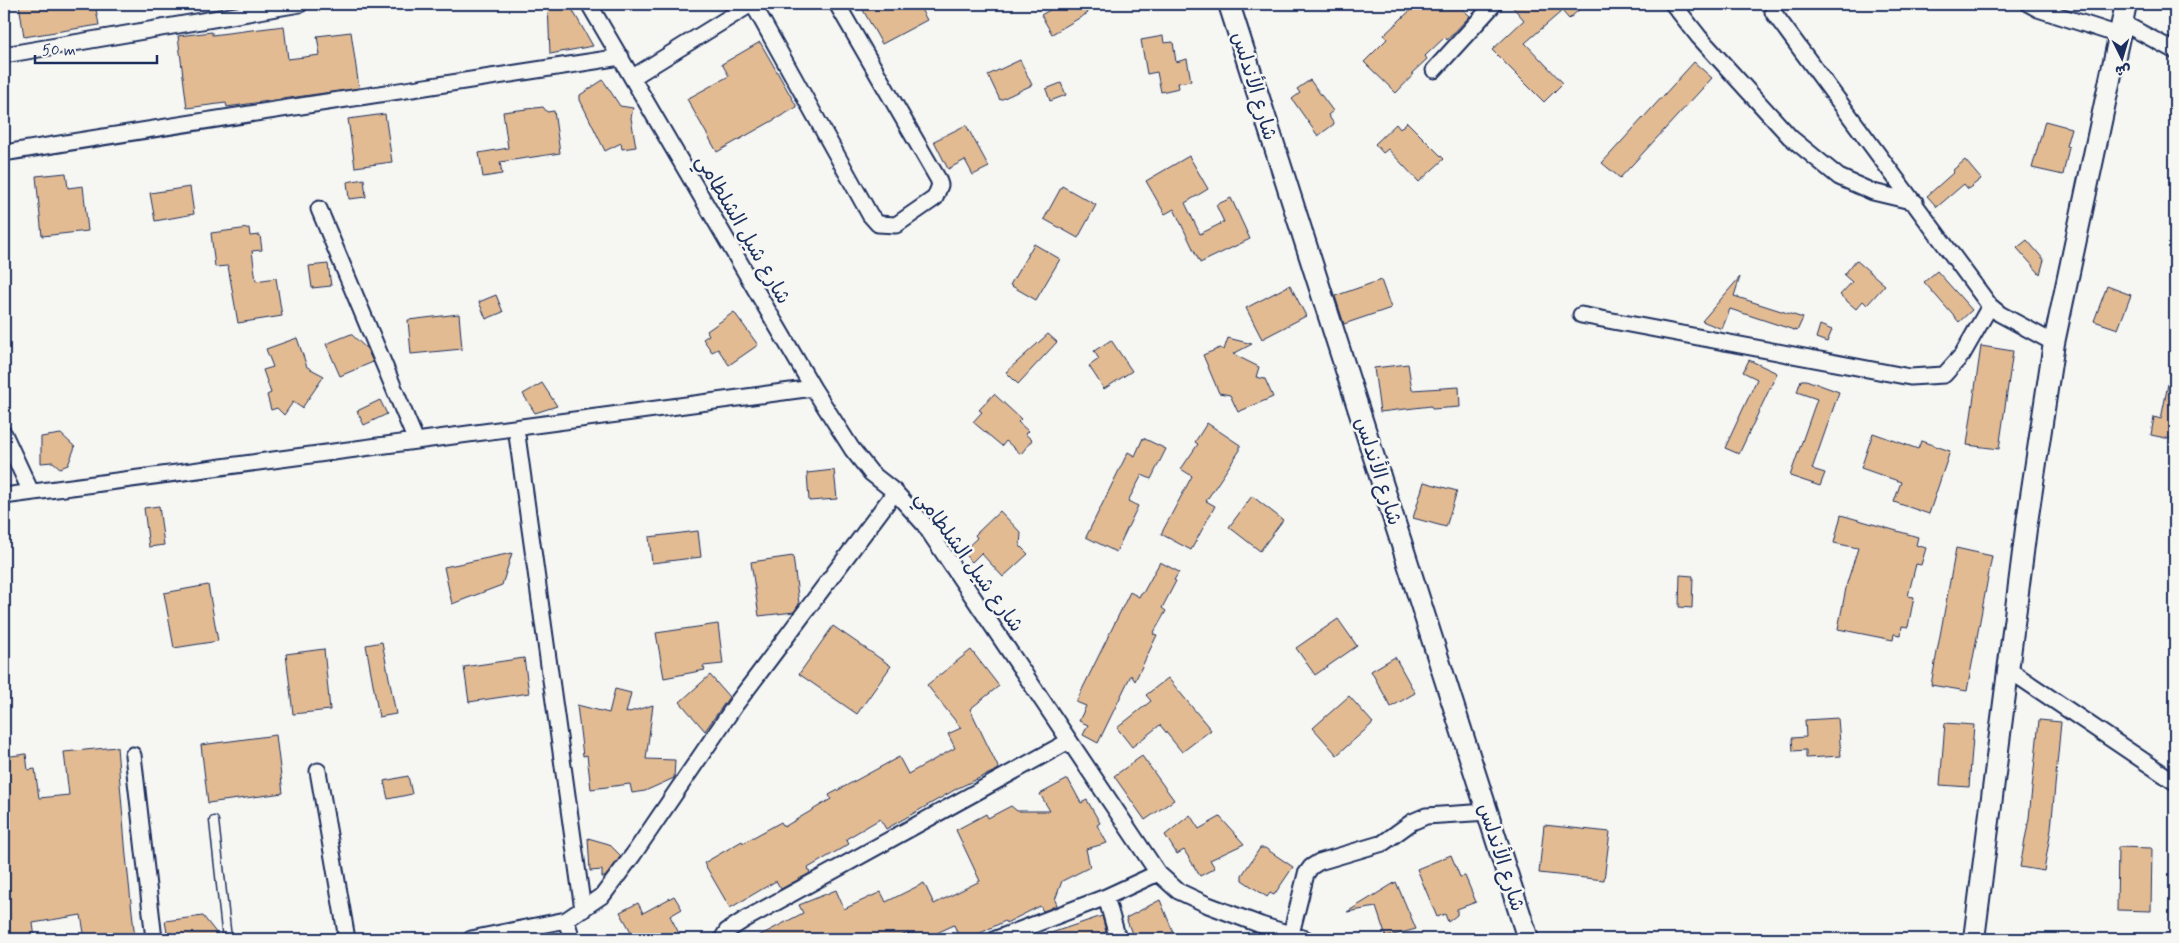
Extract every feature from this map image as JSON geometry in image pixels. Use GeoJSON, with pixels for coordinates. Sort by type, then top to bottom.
{"type":"FeatureCollection","features":[{"type":"Feature","properties":{"kind":"main road","name":"شارع الأندلس"},"geometry":{"type":"LineString","coordinates":[[1229,4],[1528,939]]}},
{"type":"Feature","properties":{"kind":"main road"},"geometry":{"type":"LineString","coordinates":[[1974,939],[2026,529],[2054,343],[2122,20]]}},
{"type":"Feature","properties":{"kind":"street"},"geometry":{"type":"LineString","coordinates":[[4,55],[300,4]]}},
{"type":"Feature","properties":{"kind":"street","name":"شارع شيل الشلطامي"},"geometry":{"type":"LineString","coordinates":[[589,4],[633,76],[813,388],[852,450],[871,473],[895,492],[924,524],[1158,873],[1178,891],[1261,925],[1298,937]]}},
{"type":"Feature","properties":{"kind":"street"},"geometry":{"type":"LineString","coordinates":[[633,76],[752,4],[870,215],[878,224],[896,225],[935,198],[938,191],[938,179],[837,4]]}},
{"type":"Feature","properties":{"kind":"street"},"geometry":{"type":"LineString","coordinates":[[1434,70],[1494,4]]}},
{"type":"Feature","properties":{"kind":"street"},"geometry":{"type":"LineString","coordinates":[[1673,4],[1699,38],[1790,137],[1839,177],[1873,192],[1915,202]]}},
{"type":"Feature","properties":{"kind":"street"},"geometry":{"type":"LineString","coordinates":[[2029,4],[2038,10],[2122,20],[2175,51]]}},
{"type":"Feature","properties":{"kind":"street"},"geometry":{"type":"LineString","coordinates":[[1773,12],[1990,306],[2000,314],[2054,343]]}},
{"type":"Feature","properties":{"kind":"street"},"geometry":{"type":"LineString","coordinates":[[4,153],[160,127],[302,107],[621,57]]}},
{"type":"Feature","properties":{"kind":"street"},"geometry":{"type":"LineString","coordinates":[[319,209],[416,441]]}},
{"type":"Feature","properties":{"kind":"street"},"geometry":{"type":"LineString","coordinates":[[1581,315],[1910,377],[1944,375],[1962,355],[1990,306]]}},
{"type":"Feature","properties":{"kind":"street"},"geometry":{"type":"LineString","coordinates":[[4,496],[813,388]]}},
{"type":"Feature","properties":{"kind":"street"},"geometry":{"type":"LineString","coordinates":[[516,428],[583,910]]}},
{"type":"Feature","properties":{"kind":"street"},"geometry":{"type":"LineString","coordinates":[[4,434],[31,492]]}},
{"type":"Feature","properties":{"kind":"street"},"geometry":{"type":"LineString","coordinates":[[471,939],[566,920],[603,895],[633,855],[736,704],[895,492]]}},
{"type":"Feature","properties":{"kind":"street"},"geometry":{"type":"LineString","coordinates":[[2009,670],[2175,782]]}},
{"type":"Feature","properties":{"kind":"street"},"geometry":{"type":"LineString","coordinates":[[722,939],[727,931],[744,920],[1070,741]]}},
{"type":"Feature","properties":{"kind":"street"},"geometry":{"type":"LineString","coordinates":[[133,755],[154,939]]}},
{"type":"Feature","properties":{"kind":"street"},"geometry":{"type":"LineString","coordinates":[[318,771],[347,939]]}},
{"type":"Feature","properties":{"kind":"street"},"geometry":{"type":"LineString","coordinates":[[1298,937],[1306,874],[1311,867],[1319,862],[1383,843],[1412,822],[1426,816],[1488,812]]}},
{"type":"Feature","properties":{"kind":"street"},"geometry":{"type":"LineString","coordinates":[[996,939],[1106,897],[1158,873]]}},
{"type":"Feature","properties":{"kind":"street"},"geometry":{"type":"LineString","coordinates":[[1106,897],[1118,939]]}},
{"type":"Feature","properties":{"kind":"street"},"geometry":{"type":"LineString","coordinates":[[566,920],[572,939]]}},
{"type":"Feature","properties":{"kind":"lane"},"geometry":{"type":"LineString","coordinates":[[214,822],[227,939]]}},
{"type":"Feature","properties":{"kind":"building"},"geometry":{"type":"Polygon","coordinates":[[[19,4],[95,4],[99,25],[24,37],[19,4]]]}},
{"type":"Feature","properties":{"kind":"building"},"geometry":{"type":"Polygon","coordinates":[[[548,4],[569,4],[593,46],[550,54],[548,4]]]}},
{"type":"Feature","properties":{"kind":"building"},"geometry":{"type":"Polygon","coordinates":[[[874,4],[918,4],[927,20],[882,44],[863,10],[874,4]]]}},
{"type":"Feature","properties":{"kind":"building"},"geometry":{"type":"Polygon","coordinates":[[[1060,4],[1082,4],[1088,13],[1052,34],[1041,15],[1060,4]]]}},
{"type":"Feature","properties":{"kind":"building"},"geometry":{"type":"Polygon","coordinates":[[[1417,4],[1457,4],[1470,16],[1447,40],[1445,37],[1425,56],[1427,59],[1412,73],[1414,74],[1396,93],[1364,62],[1387,39],[1384,35],[1417,4]]]}},
{"type":"Feature","properties":{"kind":"building"},"geometry":{"type":"Polygon","coordinates":[[[1510,4],[1585,4],[1569,19],[1562,11],[1525,43],[1563,83],[1544,102],[1492,50],[1524,20],[1510,4]]]}},
{"type":"Feature","properties":{"kind":"building"},"geometry":{"type":"Polygon","coordinates":[[[284,26],[288,59],[320,55],[317,36],[351,32],[359,88],[227,107],[226,103],[187,108],[178,36],[212,32],[212,35],[284,26]]]}},
{"type":"Feature","properties":{"kind":"building"},"geometry":{"type":"Polygon","coordinates":[[[1163,36],[1164,43],[1173,42],[1176,62],[1187,59],[1191,81],[1178,83],[1179,88],[1161,92],[1157,72],[1147,74],[1141,40],[1163,36]]]}},
{"type":"Feature","properties":{"kind":"building"},"geometry":{"type":"Polygon","coordinates":[[[760,42],[797,107],[717,152],[687,99],[729,76],[722,64],[760,42]]]}},
{"type":"Feature","properties":{"kind":"building"},"geometry":{"type":"Polygon","coordinates":[[[1020,60],[1032,85],[1000,100],[988,75],[1020,60]]]}},
{"type":"Feature","properties":{"kind":"building"},"geometry":{"type":"Polygon","coordinates":[[[1694,62],[1712,78],[1620,178],[1602,163],[1694,62]]]}},
{"type":"Feature","properties":{"kind":"building"},"geometry":{"type":"Polygon","coordinates":[[[603,80],[620,106],[633,108],[631,118],[636,147],[622,149],[621,143],[605,151],[580,100],[580,95],[603,80]]]}},
{"type":"Feature","properties":{"kind":"building"},"geometry":{"type":"Polygon","coordinates":[[[1310,80],[1333,111],[1328,115],[1334,124],[1318,136],[1292,99],[1300,93],[1297,89],[1310,80]]]}},
{"type":"Feature","properties":{"kind":"building"},"geometry":{"type":"Polygon","coordinates":[[[1061,83],[1066,95],[1050,101],[1046,89],[1061,83]]]}},
{"type":"Feature","properties":{"kind":"building"},"geometry":{"type":"Polygon","coordinates":[[[543,107],[547,112],[554,111],[560,153],[500,162],[502,174],[483,177],[479,153],[508,148],[503,112],[543,107]]]}},
{"type":"Feature","properties":{"kind":"building"},"geometry":{"type":"Polygon","coordinates":[[[385,114],[392,162],[355,167],[348,119],[385,114]]]}},
{"type":"Feature","properties":{"kind":"building"},"geometry":{"type":"Polygon","coordinates":[[[2045,121],[2071,128],[2066,146],[2069,147],[2063,175],[2032,168],[2045,121]]]}},
{"type":"Feature","properties":{"kind":"building"},"geometry":{"type":"Polygon","coordinates":[[[1407,122],[1444,159],[1419,182],[1388,149],[1383,153],[1375,144],[1396,124],[1400,129],[1407,122]]]}},
{"type":"Feature","properties":{"kind":"building"},"geometry":{"type":"Polygon","coordinates":[[[966,125],[989,167],[973,175],[965,160],[948,169],[934,141],[966,125]]]}},
{"type":"Feature","properties":{"kind":"building"},"geometry":{"type":"Polygon","coordinates":[[[1189,156],[1208,189],[1185,203],[1200,234],[1224,222],[1216,205],[1231,198],[1250,239],[1200,263],[1174,209],[1165,214],[1146,181],[1189,156]]]}},
{"type":"Feature","properties":{"kind":"building"},"geometry":{"type":"Polygon","coordinates":[[[1965,160],[1981,179],[1968,189],[1964,184],[1937,207],[1927,196],[1965,160]]]}},
{"type":"Feature","properties":{"kind":"building"},"geometry":{"type":"Polygon","coordinates":[[[66,173],[68,188],[83,186],[88,231],[42,236],[36,176],[66,173]]]}},
{"type":"Feature","properties":{"kind":"building"},"geometry":{"type":"Polygon","coordinates":[[[364,179],[366,197],[349,199],[347,182],[364,179]]]}},
{"type":"Feature","properties":{"kind":"building"},"geometry":{"type":"Polygon","coordinates":[[[1062,186],[1096,205],[1078,238],[1044,219],[1062,186]]]}},
{"type":"Feature","properties":{"kind":"building"},"geometry":{"type":"Polygon","coordinates":[[[190,187],[194,214],[155,221],[150,193],[190,187]]]}},
{"type":"Feature","properties":{"kind":"building"},"geometry":{"type":"Polygon","coordinates":[[[249,228],[250,236],[260,235],[262,250],[252,251],[256,281],[276,278],[282,316],[238,323],[228,266],[215,267],[211,233],[249,228]]]}},
{"type":"Feature","properties":{"kind":"building"},"geometry":{"type":"Polygon","coordinates":[[[2027,240],[2044,260],[2040,274],[2017,248],[2027,240]]]}},
{"type":"Feature","properties":{"kind":"building"},"geometry":{"type":"Polygon","coordinates":[[[1034,244],[1060,259],[1036,300],[1010,285],[1034,244]]]}},
{"type":"Feature","properties":{"kind":"building"},"geometry":{"type":"Polygon","coordinates":[[[1856,260],[1885,285],[1867,305],[1863,301],[1856,309],[1840,295],[1852,282],[1844,275],[1856,260]]]}},
{"type":"Feature","properties":{"kind":"building"},"geometry":{"type":"Polygon","coordinates":[[[328,264],[331,286],[312,288],[309,266],[328,264]]]}},
{"type":"Feature","properties":{"kind":"building"},"geometry":{"type":"Polygon","coordinates":[[[1937,271],[1972,310],[1959,322],[1924,282],[1937,271]]]}},
{"type":"Feature","properties":{"kind":"building"},"geometry":{"type":"Polygon","coordinates":[[[1740,277],[1734,296],[1803,318],[1797,331],[1730,309],[1722,329],[1702,321],[1740,277]]]}},
{"type":"Feature","properties":{"kind":"building"},"geometry":{"type":"Polygon","coordinates":[[[1381,280],[1391,308],[1344,324],[1335,296],[1381,280]]]}},
{"type":"Feature","properties":{"kind":"building"},"geometry":{"type":"Polygon","coordinates":[[[1290,285],[1306,316],[1262,339],[1246,308],[1290,285]]]}},
{"type":"Feature","properties":{"kind":"building"},"geometry":{"type":"Polygon","coordinates":[[[2107,286],[2131,295],[2118,329],[2094,321],[2107,286]]]}},
{"type":"Feature","properties":{"kind":"building"},"geometry":{"type":"Polygon","coordinates":[[[496,295],[503,312],[486,319],[479,302],[496,295]]]}},
{"type":"Feature","properties":{"kind":"building"},"geometry":{"type":"Polygon","coordinates":[[[734,312],[758,345],[729,365],[718,349],[712,352],[703,339],[709,335],[707,331],[734,312]]]}},
{"type":"Feature","properties":{"kind":"building"},"geometry":{"type":"Polygon","coordinates":[[[459,314],[462,349],[411,354],[408,320],[459,314]]]}},
{"type":"Feature","properties":{"kind":"building"},"geometry":{"type":"Polygon","coordinates":[[[1820,325],[1832,330],[1827,342],[1816,338],[1820,325]]]}},
{"type":"Feature","properties":{"kind":"building"},"geometry":{"type":"Polygon","coordinates":[[[351,334],[367,349],[373,362],[340,376],[326,344],[351,334]]]}},
{"type":"Feature","properties":{"kind":"building"},"geometry":{"type":"Polygon","coordinates":[[[1048,334],[1057,342],[1018,384],[1006,372],[1048,334]]]}},
{"type":"Feature","properties":{"kind":"building"},"geometry":{"type":"Polygon","coordinates":[[[297,338],[307,367],[324,376],[302,408],[293,402],[284,415],[277,408],[271,410],[267,395],[271,393],[263,370],[273,367],[266,349],[297,338]]]}},
{"type":"Feature","properties":{"kind":"building"},"geometry":{"type":"Polygon","coordinates":[[[1228,338],[1252,344],[1233,354],[1259,367],[1256,377],[1265,379],[1273,397],[1238,412],[1230,395],[1219,393],[1203,355],[1220,348],[1224,350],[1228,338]]]}},
{"type":"Feature","properties":{"kind":"building"},"geometry":{"type":"Polygon","coordinates":[[[1111,340],[1132,371],[1104,389],[1089,366],[1099,359],[1094,351],[1111,340]]]}},
{"type":"Feature","properties":{"kind":"building"},"geometry":{"type":"Polygon","coordinates":[[[1981,346],[2013,351],[1999,449],[1967,445],[1981,346]]]}},
{"type":"Feature","properties":{"kind":"building"},"geometry":{"type":"Polygon","coordinates":[[[1749,360],[1777,373],[1739,454],[1725,448],[1757,379],[1743,372],[1749,360]]]}},
{"type":"Feature","properties":{"kind":"building"},"geometry":{"type":"Polygon","coordinates":[[[1408,364],[1412,390],[1459,387],[1460,407],[1432,409],[1431,406],[1380,412],[1374,368],[1408,364]]]}},
{"type":"Feature","properties":{"kind":"building"},"geometry":{"type":"Polygon","coordinates":[[[2169,379],[2175,379],[2175,440],[2151,435],[2154,417],[2161,419],[2169,379]]]}},
{"type":"Feature","properties":{"kind":"building"},"geometry":{"type":"Polygon","coordinates":[[[1801,380],[1806,380],[1839,392],[1812,469],[1825,473],[1820,486],[1790,476],[1817,399],[1797,392],[1801,380]]]}},
{"type":"Feature","properties":{"kind":"building"},"geometry":{"type":"Polygon","coordinates":[[[542,383],[557,406],[535,413],[523,394],[542,383]]]}},
{"type":"Feature","properties":{"kind":"building"},"geometry":{"type":"Polygon","coordinates":[[[994,394],[1021,419],[1018,422],[1028,431],[1025,434],[1032,440],[1021,454],[1006,441],[1002,446],[973,422],[982,412],[979,410],[994,394]]]}},
{"type":"Feature","properties":{"kind":"building"},"geometry":{"type":"Polygon","coordinates":[[[380,400],[387,414],[364,425],[357,411],[380,400]]]}},
{"type":"Feature","properties":{"kind":"building"},"geometry":{"type":"Polygon","coordinates":[[[1207,423],[1240,445],[1240,450],[1206,501],[1215,506],[1191,550],[1161,534],[1192,476],[1181,469],[1198,444],[1195,442],[1207,423]]]}},
{"type":"Feature","properties":{"kind":"building"},"geometry":{"type":"Polygon","coordinates":[[[1873,433],[1918,449],[1921,441],[1950,451],[1929,514],[1894,502],[1901,482],[1861,468],[1873,433]]]}},
{"type":"Feature","properties":{"kind":"building"},"geometry":{"type":"Polygon","coordinates":[[[61,434],[75,447],[68,465],[60,468],[53,462],[41,463],[41,437],[61,434]]]}},
{"type":"Feature","properties":{"kind":"building"},"geometry":{"type":"Polygon","coordinates":[[[1143,438],[1166,449],[1151,479],[1142,475],[1128,501],[1138,506],[1116,552],[1086,537],[1128,452],[1135,456],[1143,438]]]}},
{"type":"Feature","properties":{"kind":"building"},"geometry":{"type":"Polygon","coordinates":[[[834,470],[837,499],[809,501],[807,473],[834,470]]]}},
{"type":"Feature","properties":{"kind":"building"},"geometry":{"type":"Polygon","coordinates":[[[1424,482],[1457,491],[1446,527],[1413,518],[1424,482]]]}},
{"type":"Feature","properties":{"kind":"building"},"geometry":{"type":"Polygon","coordinates":[[[1252,496],[1283,520],[1260,551],[1229,527],[1252,496]]]}},
{"type":"Feature","properties":{"kind":"building"},"geometry":{"type":"Polygon","coordinates":[[[159,506],[164,545],[149,547],[144,508],[159,506]]]}},
{"type":"Feature","properties":{"kind":"building"},"geometry":{"type":"Polygon","coordinates":[[[1000,511],[1021,533],[1020,546],[1028,554],[1003,577],[981,553],[972,562],[962,552],[977,538],[975,535],[1000,511]]]}},
{"type":"Feature","properties":{"kind":"building"},"geometry":{"type":"Polygon","coordinates":[[[1841,515],[1918,537],[1916,545],[1926,548],[1921,565],[1916,564],[1908,596],[1914,597],[1908,627],[1902,626],[1901,635],[1894,634],[1893,640],[1838,629],[1847,583],[1858,548],[1834,543],[1841,515]]]}},
{"type":"Feature","properties":{"kind":"building"},"geometry":{"type":"Polygon","coordinates":[[[698,531],[701,557],[652,563],[649,537],[698,531]]]}},
{"type":"Feature","properties":{"kind":"building"},"geometry":{"type":"Polygon","coordinates":[[[1956,548],[1992,556],[1967,691],[1931,685],[1956,548]]]}},
{"type":"Feature","properties":{"kind":"building"},"geometry":{"type":"Polygon","coordinates":[[[512,553],[502,585],[452,604],[444,567],[512,553]]]}},
{"type":"Feature","properties":{"kind":"building"},"geometry":{"type":"Polygon","coordinates":[[[793,556],[799,604],[794,612],[759,616],[751,562],[793,556]]]}},
{"type":"Feature","properties":{"kind":"building"},"geometry":{"type":"Polygon","coordinates":[[[1160,562],[1179,572],[1162,608],[1166,611],[1153,634],[1157,635],[1135,681],[1131,675],[1098,743],[1083,735],[1088,725],[1079,721],[1086,706],[1076,702],[1130,592],[1139,597],[1143,593],[1160,562]]]}},
{"type":"Feature","properties":{"kind":"building"},"geometry":{"type":"Polygon","coordinates":[[[1680,575],[1693,576],[1692,608],[1679,607],[1680,575]]]}},
{"type":"Feature","properties":{"kind":"building"},"geometry":{"type":"Polygon","coordinates":[[[208,585],[218,641],[174,648],[164,593],[208,585]]]}},
{"type":"Feature","properties":{"kind":"building"},"geometry":{"type":"Polygon","coordinates":[[[1338,619],[1357,646],[1315,675],[1296,648],[1338,619]]]}},
{"type":"Feature","properties":{"kind":"building"},"geometry":{"type":"Polygon","coordinates":[[[718,624],[723,664],[703,666],[705,670],[664,678],[656,633],[718,624]]]}},
{"type":"Feature","properties":{"kind":"building"},"geometry":{"type":"Polygon","coordinates":[[[833,626],[891,666],[857,714],[799,674],[833,626]]]}},
{"type":"Feature","properties":{"kind":"building"},"geometry":{"type":"Polygon","coordinates":[[[382,642],[396,714],[379,717],[366,645],[382,642]]]}},
{"type":"Feature","properties":{"kind":"building"},"geometry":{"type":"Polygon","coordinates":[[[324,649],[330,710],[293,714],[286,654],[324,649]]]}},
{"type":"Feature","properties":{"kind":"building"},"geometry":{"type":"Polygon","coordinates":[[[971,650],[999,686],[970,709],[999,769],[958,788],[886,829],[880,819],[846,839],[849,844],[808,868],[810,873],[781,889],[776,881],[730,908],[704,863],[742,841],[743,843],[781,822],[784,827],[831,799],[829,795],[899,757],[908,774],[955,748],[948,734],[961,728],[927,685],[971,650]]]}},
{"type":"Feature","properties":{"kind":"building"},"geometry":{"type":"Polygon","coordinates":[[[1395,657],[1415,693],[1391,707],[1371,671],[1395,657]]]}},
{"type":"Feature","properties":{"kind":"building"},"geometry":{"type":"Polygon","coordinates":[[[524,658],[529,693],[469,702],[464,667],[524,658]]]}},
{"type":"Feature","properties":{"kind":"building"},"geometry":{"type":"Polygon","coordinates":[[[710,675],[729,697],[705,731],[680,702],[710,675]]]}},
{"type":"Feature","properties":{"kind":"building"},"geometry":{"type":"Polygon","coordinates":[[[1168,678],[1211,730],[1182,752],[1160,725],[1132,747],[1117,728],[1151,701],[1146,695],[1168,678]]]}},
{"type":"Feature","properties":{"kind":"building"},"geometry":{"type":"Polygon","coordinates":[[[615,689],[631,693],[626,713],[653,705],[646,759],[675,760],[674,778],[645,791],[632,793],[630,784],[591,789],[587,755],[583,756],[577,705],[609,713],[615,689]]]}},
{"type":"Feature","properties":{"kind":"building"},"geometry":{"type":"Polygon","coordinates":[[[1349,696],[1373,723],[1337,755],[1313,728],[1349,696]]]}},
{"type":"Feature","properties":{"kind":"building"},"geometry":{"type":"Polygon","coordinates":[[[1838,718],[1841,756],[1806,758],[1806,750],[1793,751],[1792,738],[1806,737],[1805,720],[1838,718]]]}},
{"type":"Feature","properties":{"kind":"building"},"geometry":{"type":"Polygon","coordinates":[[[2039,720],[2061,722],[2051,829],[2044,871],[2020,867],[2029,818],[2039,720]]]}},
{"type":"Feature","properties":{"kind":"building"},"geometry":{"type":"Polygon","coordinates":[[[1945,723],[1974,725],[1969,787],[1940,785],[1945,723]]]}},
{"type":"Feature","properties":{"kind":"building"},"geometry":{"type":"Polygon","coordinates":[[[276,735],[283,793],[208,803],[201,745],[276,735]]]}},
{"type":"Feature","properties":{"kind":"building"},"geometry":{"type":"Polygon","coordinates":[[[117,747],[135,939],[85,939],[81,915],[33,923],[35,939],[4,939],[4,757],[26,754],[28,770],[35,769],[39,798],[69,795],[64,752],[117,747]]]}},
{"type":"Feature","properties":{"kind":"building"},"geometry":{"type":"Polygon","coordinates":[[[1142,756],[1174,800],[1145,820],[1114,776],[1142,756]]]}},
{"type":"Feature","properties":{"kind":"building"},"geometry":{"type":"Polygon","coordinates":[[[408,776],[412,794],[388,799],[384,781],[408,776]]]}},
{"type":"Feature","properties":{"kind":"building"},"geometry":{"type":"Polygon","coordinates":[[[1068,779],[1081,803],[1087,800],[1100,823],[1097,825],[1107,843],[1086,849],[1090,867],[1062,881],[1055,900],[1057,905],[1043,911],[1040,906],[968,939],[960,939],[954,925],[924,939],[911,939],[908,933],[894,939],[753,939],[803,913],[799,905],[836,890],[844,909],[881,892],[886,902],[924,883],[934,904],[980,881],[956,830],[986,814],[988,818],[1011,806],[1017,811],[1050,811],[1040,794],[1068,779]]]}},
{"type":"Feature","properties":{"kind":"building"},"geometry":{"type":"Polygon","coordinates":[[[1190,815],[1199,829],[1220,817],[1244,844],[1210,860],[1215,868],[1200,876],[1184,850],[1177,854],[1165,835],[1190,815]]]}},
{"type":"Feature","properties":{"kind":"building"},"geometry":{"type":"Polygon","coordinates":[[[1544,825],[1610,832],[1604,880],[1539,873],[1544,825]]]}},
{"type":"Feature","properties":{"kind":"building"},"geometry":{"type":"Polygon","coordinates":[[[588,838],[609,844],[621,856],[605,877],[602,877],[602,870],[590,871],[588,838]]]}},
{"type":"Feature","properties":{"kind":"building"},"geometry":{"type":"Polygon","coordinates":[[[2118,847],[2152,848],[2151,911],[2117,910],[2118,847]]]}},
{"type":"Feature","properties":{"kind":"building"},"geometry":{"type":"Polygon","coordinates":[[[1260,848],[1265,848],[1293,867],[1274,895],[1270,893],[1267,897],[1242,880],[1242,875],[1260,848]]]}},
{"type":"Feature","properties":{"kind":"building"},"geometry":{"type":"Polygon","coordinates":[[[1451,855],[1460,877],[1465,876],[1476,902],[1457,909],[1457,915],[1448,922],[1445,914],[1437,917],[1417,869],[1451,855]]]}},
{"type":"Feature","properties":{"kind":"building"},"geometry":{"type":"Polygon","coordinates":[[[1396,882],[1416,929],[1386,937],[1376,907],[1347,912],[1396,882]]]}},
{"type":"Feature","properties":{"kind":"building"},"geometry":{"type":"Polygon","coordinates":[[[674,896],[682,909],[670,916],[682,939],[635,939],[620,912],[638,903],[643,913],[674,896]]]}},
{"type":"Feature","properties":{"kind":"building"},"geometry":{"type":"Polygon","coordinates":[[[1160,900],[1176,939],[1134,939],[1126,918],[1160,900]]]}},
{"type":"Feature","properties":{"kind":"building"},"geometry":{"type":"Polygon","coordinates":[[[203,916],[221,939],[168,939],[165,921],[203,916]]]}},
{"type":"Feature","properties":{"kind":"building"},"geometry":{"type":"Polygon","coordinates":[[[1102,916],[1106,932],[1084,939],[1039,939],[1039,937],[1102,916]]]}}]}
